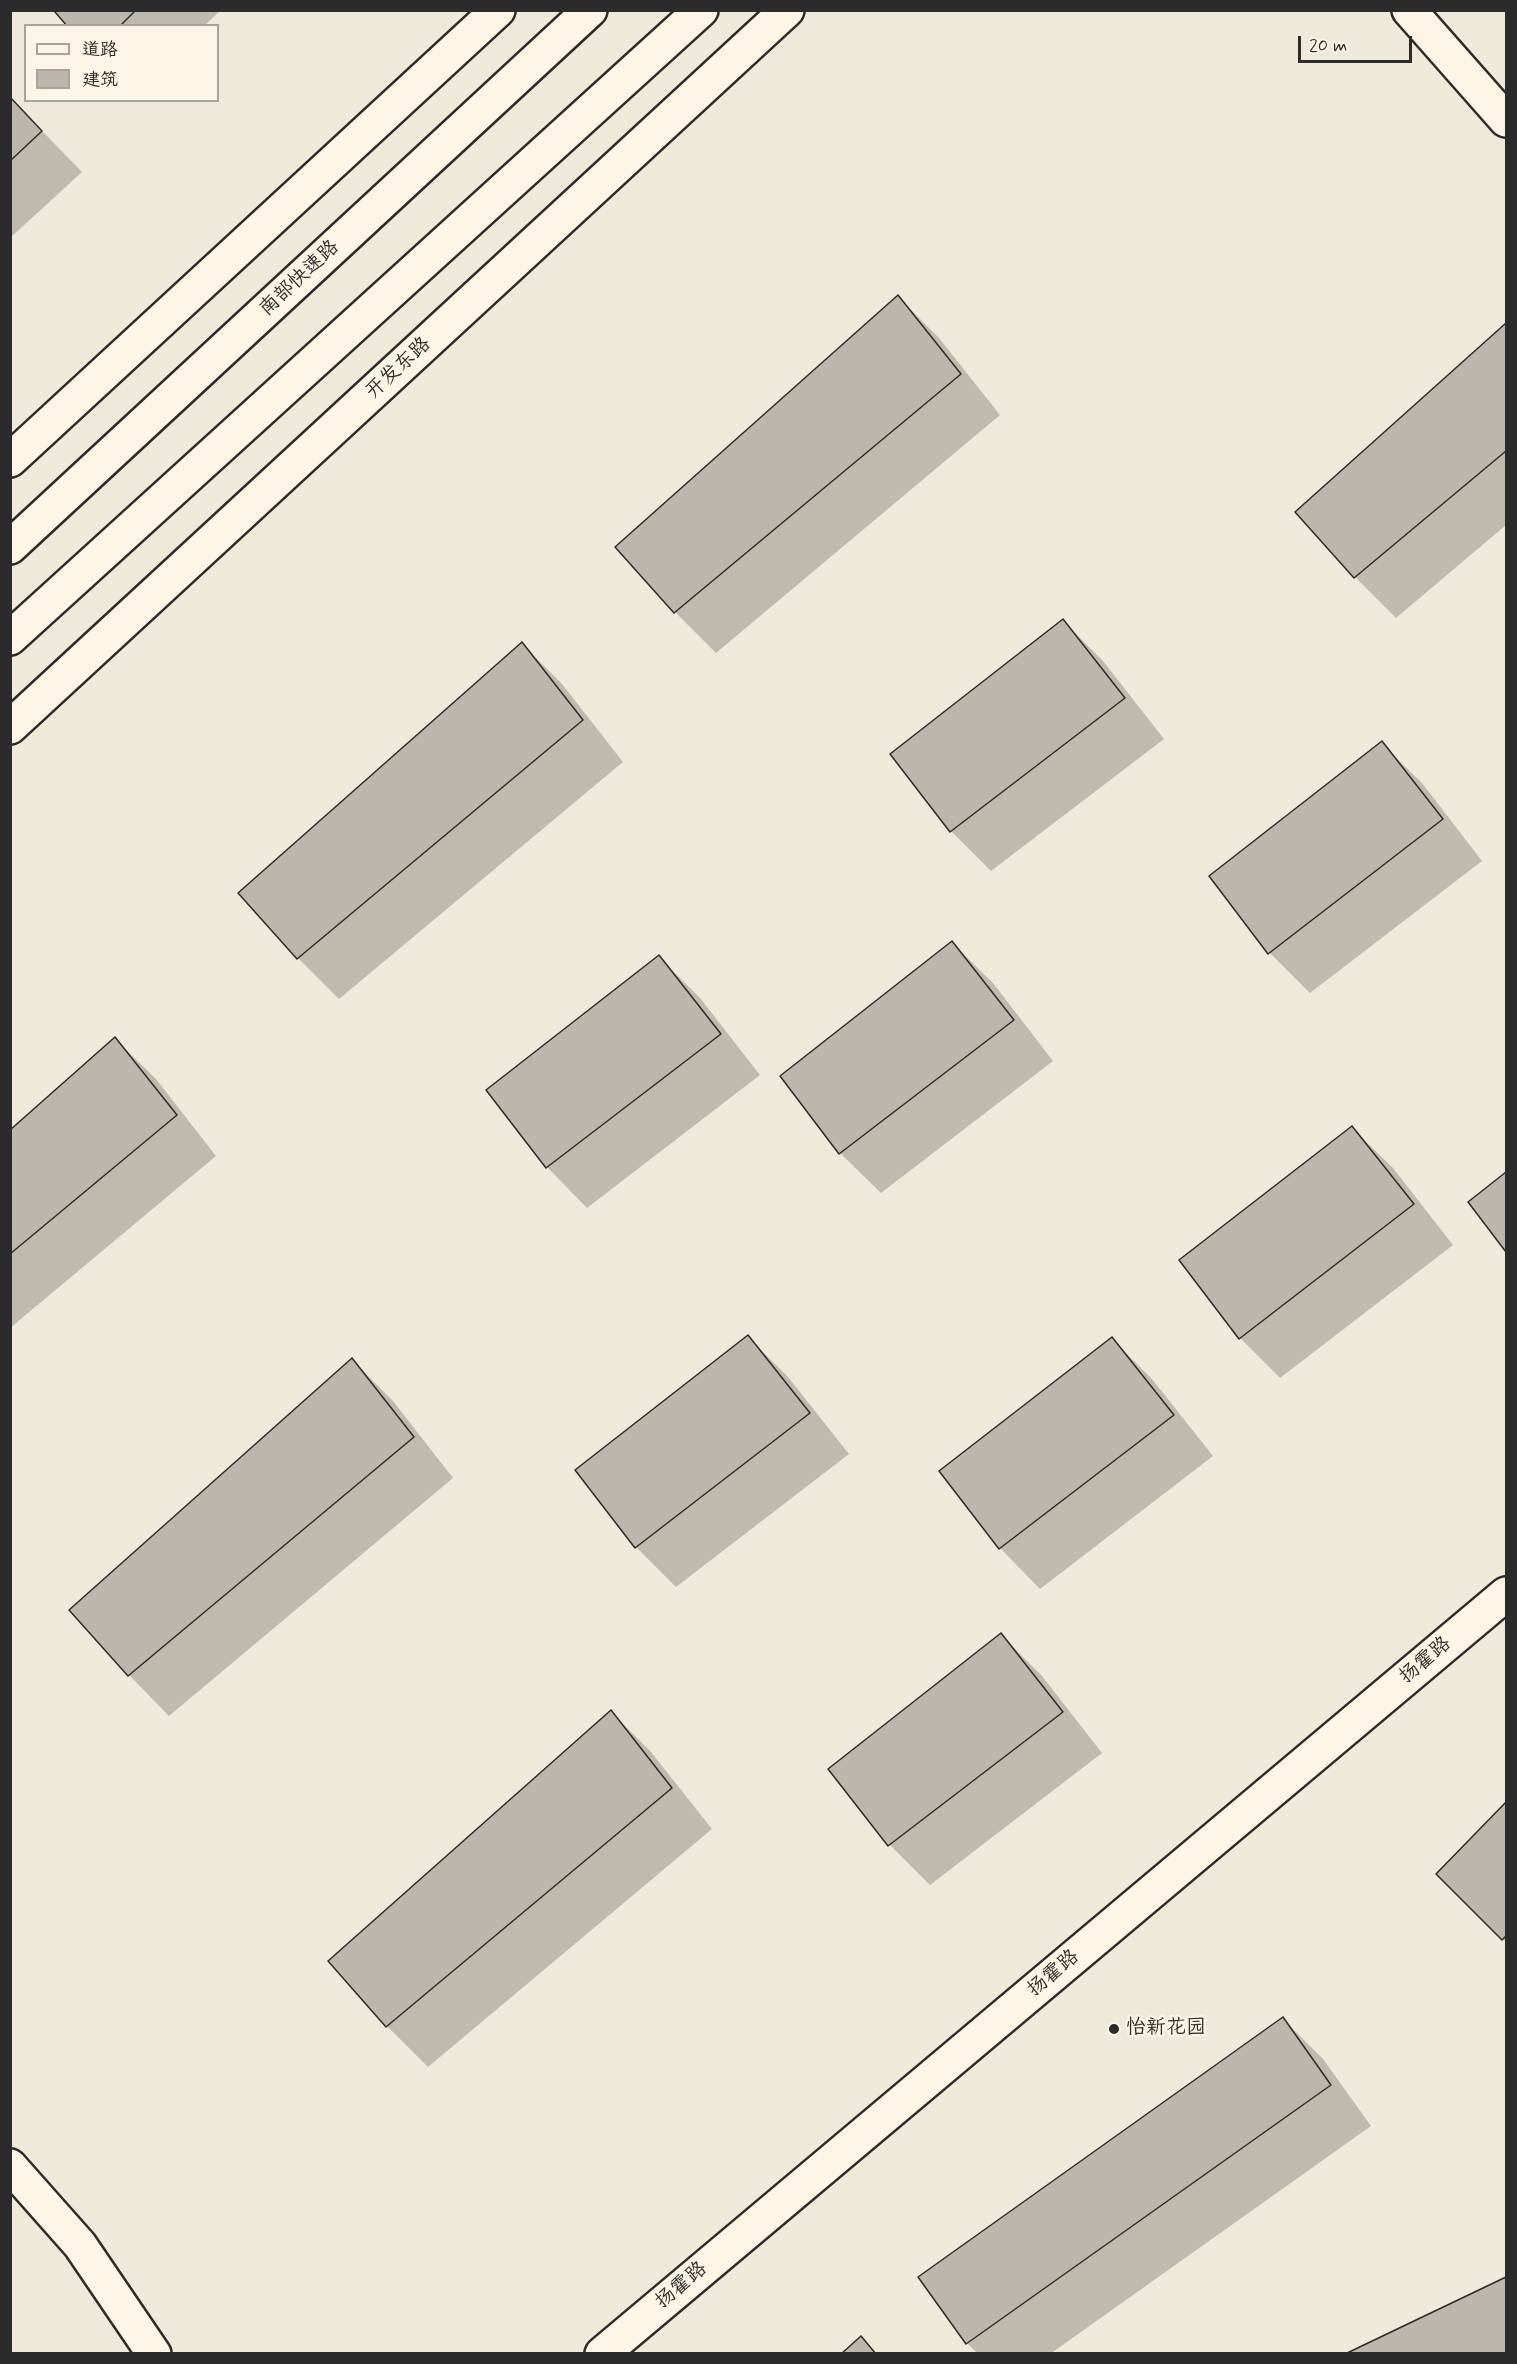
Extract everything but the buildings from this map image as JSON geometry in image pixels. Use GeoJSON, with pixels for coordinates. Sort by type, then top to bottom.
{"type":"FeatureCollection","features":[{"type":"Feature","properties":{"kind":"main road"},"geometry":{"type":"LineString","coordinates":[[10,460],[498,10]]}},
{"type":"Feature","properties":{"kind":"main road","name":"南部快速路"},"geometry":{"type":"LineString","coordinates":[[10,547],[590,10]]}},
{"type":"Feature","properties":{"kind":"main road"},"geometry":{"type":"LineString","coordinates":[[10,638],[701,10]]}},
{"type":"Feature","properties":{"kind":"main road","name":"开发东路"},"geometry":{"type":"LineString","coordinates":[[10,727],[787,10]]}},
{"type":"Feature","properties":{"kind":"main road"},"geometry":{"type":"LineString","coordinates":[[1409,10],[1506,120]]}},
{"type":"Feature","properties":{"kind":"main road","name":"扬霍路"},"geometry":{"type":"LineString","coordinates":[[602,2354],[1506,1594]]}},
{"type":"Feature","properties":{"kind":"main road"},"geometry":{"type":"LineString","coordinates":[[10,2166],[80,2245],[154,2354]]}},
{"type":"Feature","properties":{"kind":"place","name":"怡新花园"},"geometry":{"type":"Point","coordinates":[1114,2029]}}]}
